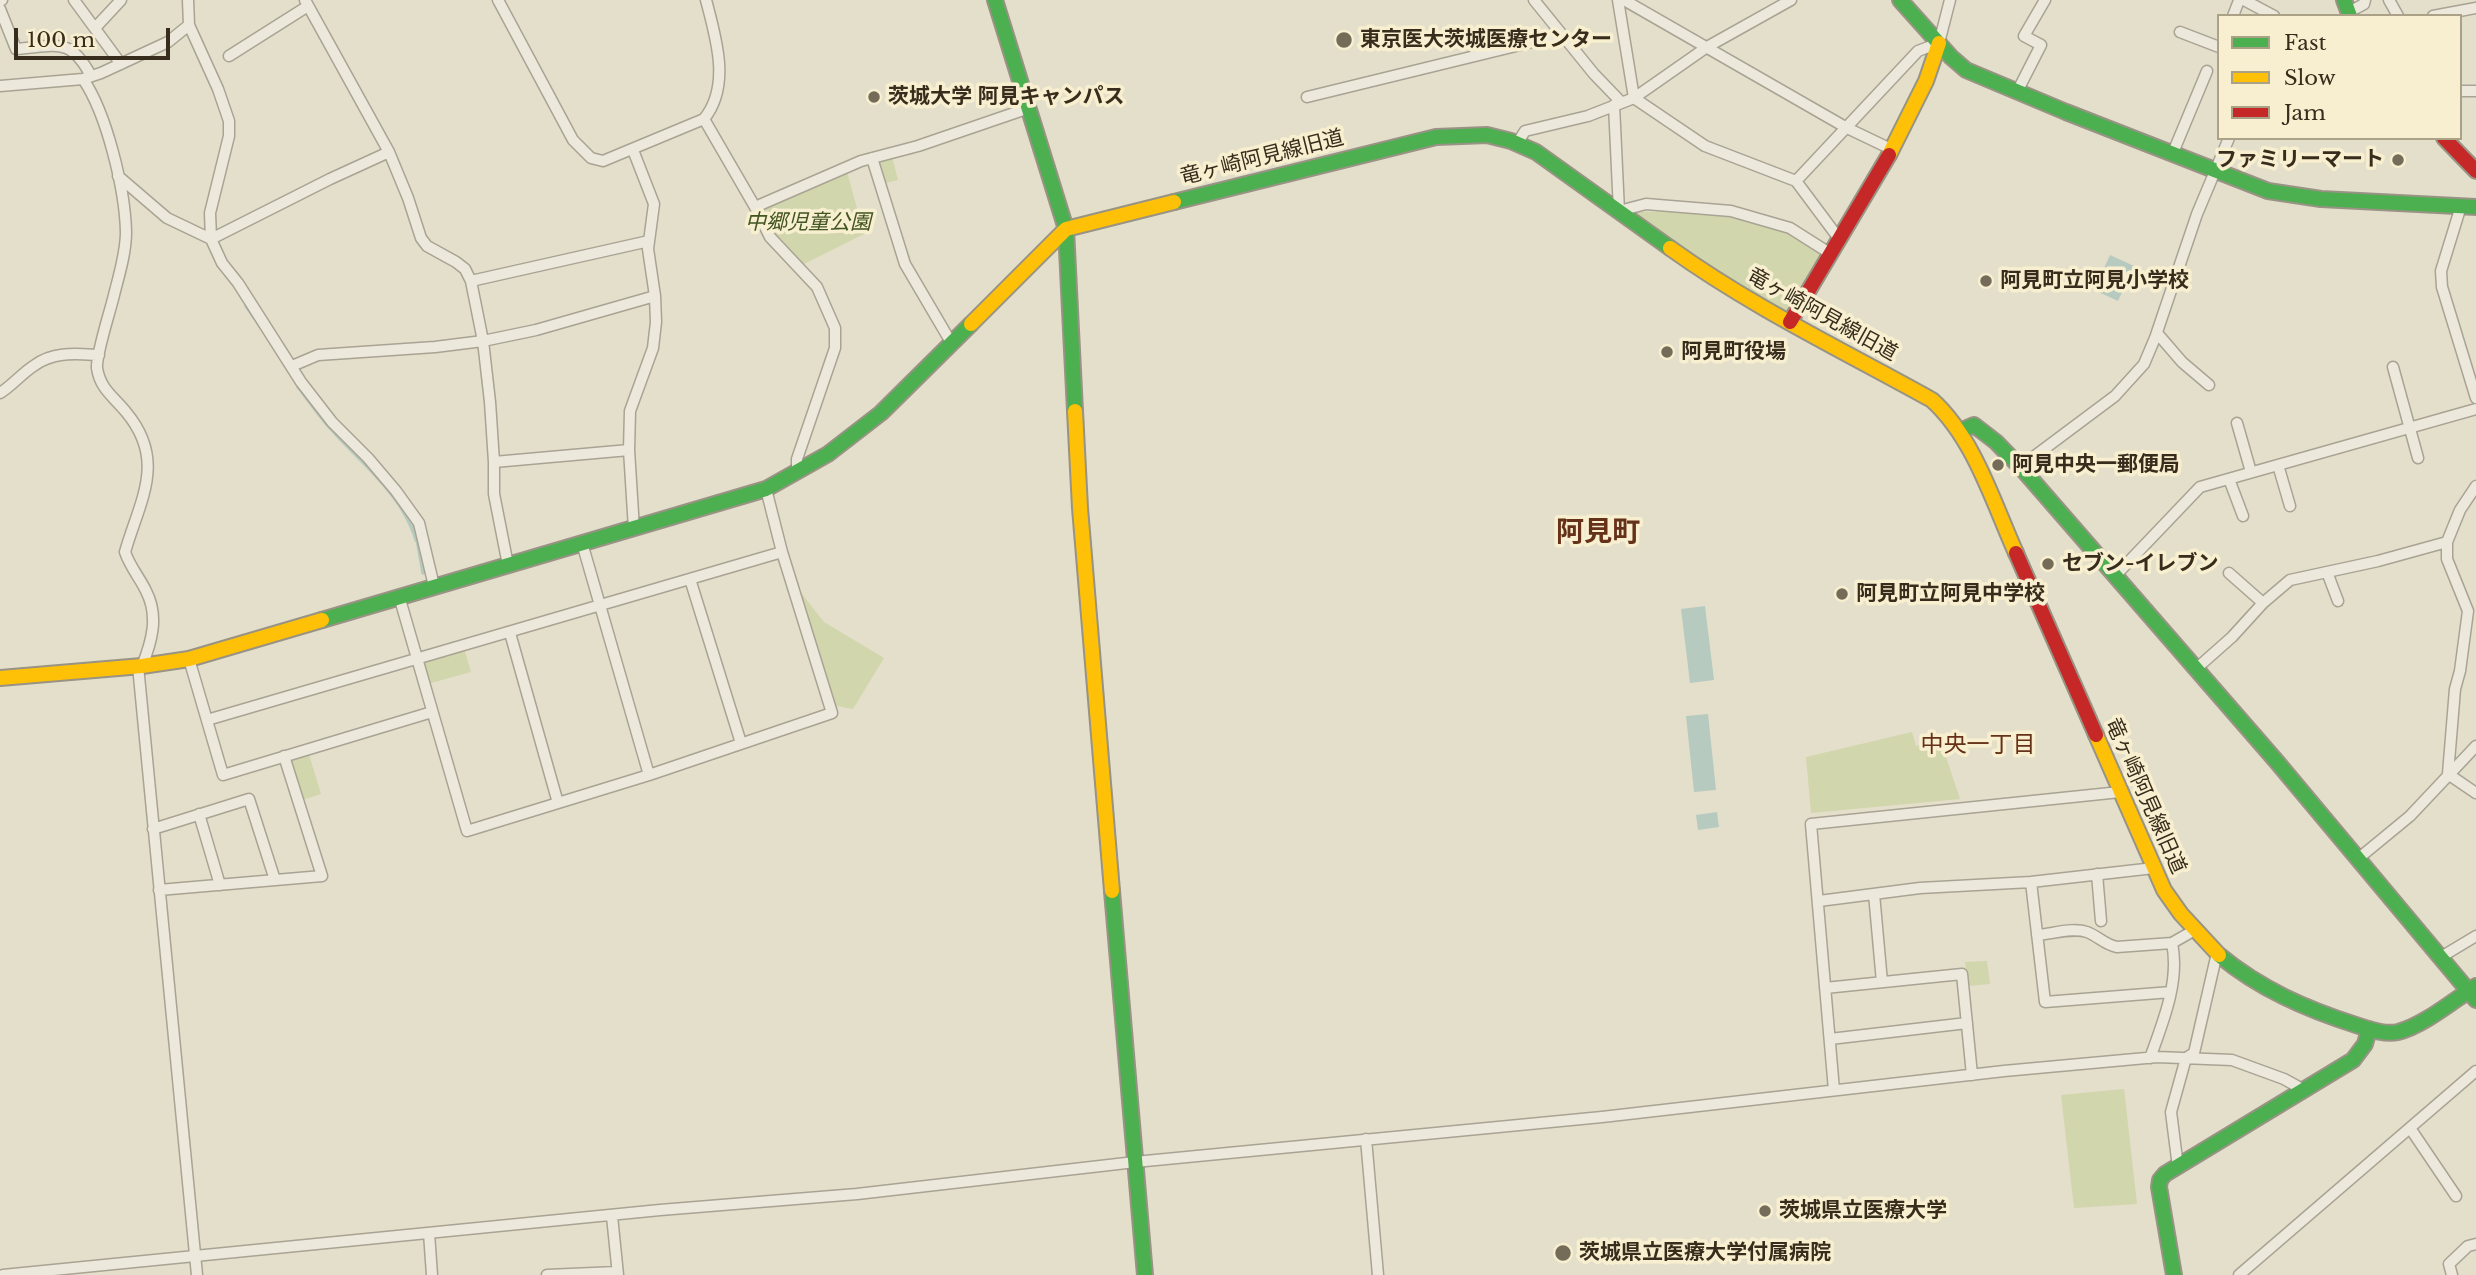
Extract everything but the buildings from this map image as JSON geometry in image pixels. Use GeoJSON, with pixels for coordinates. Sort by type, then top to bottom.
{"type":"FeatureCollection","features":[{"type":"Feature","properties":{"kind":"street"},"geometry":{"type":"LineString","coordinates":[[74,0],[121,64]]}},
{"type":"Feature","properties":{"kind":"street"},"geometry":{"type":"LineString","coordinates":[[95,28],[121,0]]}},
{"type":"Feature","properties":{"kind":"street"},"geometry":{"type":"LineString","coordinates":[[498,0],[573,140],[591,158],[603,161],[704,119],[714,107],[719,69],[718,43],[706,0]]}},
{"type":"Feature","properties":{"kind":"street"},"geometry":{"type":"LineString","coordinates":[[995,0],[1066,229],[1080,508],[1145,1275]]}},
{"type":"Feature","properties":{"kind":"street"},"geometry":{"type":"LineString","coordinates":[[1534,0],[1618,104],[1619,211],[1646,204],[1731,211],[1790,228],[1831,254]]}},
{"type":"Feature","properties":{"kind":"street"},"geometry":{"type":"LineString","coordinates":[[1618,0],[1634,98],[1705,146],[1796,181],[1840,240]]}},
{"type":"Feature","properties":{"kind":"street"},"geometry":{"type":"LineString","coordinates":[[1624,0],[1638,4],[1847,128],[1893,150]]}},
{"type":"Feature","properties":{"kind":"street"},"geometry":{"type":"LineString","coordinates":[[1518,142],[1525,131],[1588,116],[1634,98],[1707,47],[1791,0]]}},
{"type":"Feature","properties":{"kind":"street"},"geometry":{"type":"LineString","coordinates":[[1900,0],[1966,70],[2267,191],[2295,196],[2476,206]]}},
{"type":"Feature","properties":{"kind":"street"},"geometry":{"type":"LineString","coordinates":[[1790,322],[1893,150],[1934,64],[1950,0]]}},
{"type":"Feature","properties":{"kind":"street"},"geometry":{"type":"LineString","coordinates":[[2017,92],[2041,45],[2024,36],[2045,0]]}},
{"type":"Feature","properties":{"kind":"street"},"geometry":{"type":"LineString","coordinates":[[2348,9],[2364,4],[2365,0]]}},
{"type":"Feature","properties":{"kind":"street"},"geometry":{"type":"LineString","coordinates":[[2238,1],[2269,14]]}},
{"type":"Feature","properties":{"kind":"street"},"geometry":{"type":"LineString","coordinates":[[189,2],[188,25],[229,121],[229,136],[210,213],[211,239],[222,263],[238,283],[301,382],[332,422],[368,458],[419,523],[434,586]]}},
{"type":"Feature","properties":{"kind":"street"},"geometry":{"type":"LineString","coordinates":[[229,56],[306,3],[389,152],[421,238],[427,246],[465,269],[471,281],[483,341],[494,462],[494,494],[508,565]]}},
{"type":"Feature","properties":{"kind":"street"},"geometry":{"type":"LineString","coordinates":[[2443,14],[2476,8]]}},
{"type":"Feature","properties":{"kind":"street"},"geometry":{"type":"LineString","coordinates":[[0,9],[16,49],[63,45],[81,57],[101,114],[125,210],[126,235],[97,367],[104,390],[128,413],[145,443],[150,461],[149,478],[125,552],[153,610],[152,640],[140,666],[153,829],[198,1275]]}},
{"type":"Feature","properties":{"kind":"street"},"geometry":{"type":"LineString","coordinates":[[0,86],[87,77],[168,42],[188,25]]}},
{"type":"Feature","properties":{"kind":"street"},"geometry":{"type":"LineString","coordinates":[[2180,33],[2217,46]]}},
{"type":"Feature","properties":{"kind":"street"},"geometry":{"type":"LineString","coordinates":[[1307,97],[1561,35]]}},
{"type":"Feature","properties":{"kind":"street"},"geometry":{"type":"LineString","coordinates":[[1796,181],[1919,51],[1939,43]]}},
{"type":"Feature","properties":{"kind":"street"},"geometry":{"type":"LineString","coordinates":[[2172,155],[2207,71]]}},
{"type":"Feature","properties":{"kind":"street"},"geometry":{"type":"LineString","coordinates":[[755,207],[872,158],[918,146],[1029,108]]}},
{"type":"Feature","properties":{"kind":"street"},"geometry":{"type":"LineString","coordinates":[[704,119],[770,237],[817,287],[835,328],[835,348],[799,450],[797,473]]}},
{"type":"Feature","properties":{"kind":"street","name":"竜ヶ崎阿見線旧道"},"geometry":{"type":"LineString","coordinates":[[1066,229],[1436,137],[1492,135],[1518,142],[1540,154],[1706,274],[1932,400],[1950,416],[1960,430],[2154,868],[2174,907],[2193,931],[2217,953],[2274,993],[2319,1013],[2383,1032],[2400,1031],[2473,992]]}},
{"type":"Feature","properties":{"kind":"street"},"geometry":{"type":"LineString","coordinates":[[2020,467],[2115,396],[2144,364],[2197,214],[2228,140]]}},
{"type":"Feature","properties":{"kind":"street"},"geometry":{"type":"LineString","coordinates":[[2446,140],[2476,171]]}},
{"type":"Feature","properties":{"kind":"street"},"geometry":{"type":"LineString","coordinates":[[633,150],[654,204],[648,249],[656,321],[653,348],[630,411],[629,450],[634,529]]}},
{"type":"Feature","properties":{"kind":"street"},"geometry":{"type":"LineString","coordinates":[[211,239],[389,152]]}},
{"type":"Feature","properties":{"kind":"street"},"geometry":{"type":"LineString","coordinates":[[872,158],[905,264],[952,344]]}},
{"type":"Feature","properties":{"kind":"street"},"geometry":{"type":"LineString","coordinates":[[118,176],[167,218],[211,239]]}},
{"type":"Feature","properties":{"kind":"street"},"geometry":{"type":"LineString","coordinates":[[2461,206],[2441,271],[2442,287],[2474,382],[2476,398]]}},
{"type":"Feature","properties":{"kind":"street"},"geometry":{"type":"LineString","coordinates":[[0,677],[140,666],[189,659],[766,489],[797,473],[858,432],[952,344],[1066,229]]}},
{"type":"Feature","properties":{"kind":"street"},"geometry":{"type":"LineString","coordinates":[[471,281],[649,241]]}},
{"type":"Feature","properties":{"kind":"street"},"geometry":{"type":"LineString","coordinates":[[292,366],[318,355],[483,341],[549,327],[655,296]]}},
{"type":"Feature","properties":{"kind":"street"},"geometry":{"type":"LineString","coordinates":[[2157,333],[2182,362],[2209,385]]}},
{"type":"Feature","properties":{"kind":"street"},"geometry":{"type":"LineString","coordinates":[[0,393],[34,365],[48,358],[71,354],[99,355]]}},
{"type":"Feature","properties":{"kind":"street"},"geometry":{"type":"LineString","coordinates":[[2393,368],[2418,458]]}},
{"type":"Feature","properties":{"kind":"street"},"geometry":{"type":"LineString","coordinates":[[2116,575],[2200,487],[2476,409]]}},
{"type":"Feature","properties":{"kind":"street"},"geometry":{"type":"LineString","coordinates":[[2237,423],[2250,472]]}},
{"type":"Feature","properties":{"kind":"street"},"geometry":{"type":"LineString","coordinates":[[1960,430],[1974,425],[1983,430],[2020,467],[2197,668],[2473,992]]}},
{"type":"Feature","properties":{"kind":"street"},"geometry":{"type":"LineString","coordinates":[[494,462],[629,450]]}},
{"type":"Feature","properties":{"kind":"street"},"geometry":{"type":"LineString","coordinates":[[2278,465],[2290,506]]}},
{"type":"Feature","properties":{"kind":"street"},"geometry":{"type":"LineString","coordinates":[[2229,479],[2243,516]]}},
{"type":"Feature","properties":{"kind":"street"},"geometry":{"type":"LineString","coordinates":[[2448,774],[2455,689],[2468,611],[2447,559],[2447,542],[2460,510],[2476,485]]}},
{"type":"Feature","properties":{"kind":"street"},"geometry":{"type":"LineString","coordinates":[[399,596],[467,831],[649,775],[832,713],[782,552],[766,489]]}},
{"type":"Feature","properties":{"kind":"street"},"geometry":{"type":"LineString","coordinates":[[2197,668],[2290,580],[2378,561],[2447,542]]}},
{"type":"Feature","properties":{"kind":"street"},"geometry":{"type":"LineString","coordinates":[[582,543],[649,775]]}},
{"type":"Feature","properties":{"kind":"street"},"geometry":{"type":"LineString","coordinates":[[207,720],[782,552]]}},
{"type":"Feature","properties":{"kind":"street"},"geometry":{"type":"LineString","coordinates":[[2327,572],[2338,601]]}},
{"type":"Feature","properties":{"kind":"street"},"geometry":{"type":"LineString","coordinates":[[2229,573],[2263,603]]}},
{"type":"Feature","properties":{"kind":"street"},"geometry":{"type":"LineString","coordinates":[[690,579],[741,743]]}},
{"type":"Feature","properties":{"kind":"street"},"geometry":{"type":"LineString","coordinates":[[510,633],[558,803]]}},
{"type":"Feature","properties":{"kind":"street"},"geometry":{"type":"LineString","coordinates":[[189,659],[223,775],[432,712]]}},
{"type":"Feature","properties":{"kind":"street"},"geometry":{"type":"LineString","coordinates":[[2359,858],[2433,794],[2448,774],[2476,746]]}},
{"type":"Feature","properties":{"kind":"street"},"geometry":{"type":"LineString","coordinates":[[159,890],[322,876],[284,756]]}},
{"type":"Feature","properties":{"kind":"street"},"geometry":{"type":"LineString","coordinates":[[2448,774],[2476,793]]}},
{"type":"Feature","properties":{"kind":"street"},"geometry":{"type":"LineString","coordinates":[[1834,1090],[1811,824],[2120,792]]}},
{"type":"Feature","properties":{"kind":"street"},"geometry":{"type":"LineString","coordinates":[[153,829],[248,799],[275,880]]}},
{"type":"Feature","properties":{"kind":"street"},"geometry":{"type":"LineString","coordinates":[[199,814],[220,885]]}},
{"type":"Feature","properties":{"kind":"street"},"geometry":{"type":"LineString","coordinates":[[1819,901],[1920,888],[2031,882],[2154,868]]}},
{"type":"Feature","properties":{"kind":"street"},"geometry":{"type":"LineString","coordinates":[[2096,874],[2101,921]]}},
{"type":"Feature","properties":{"kind":"street"},"geometry":{"type":"LineString","coordinates":[[2031,882],[2045,1002],[2171,992]]}},
{"type":"Feature","properties":{"kind":"street"},"geometry":{"type":"LineString","coordinates":[[1874,894],[1882,982]]}},
{"type":"Feature","properties":{"kind":"street"},"geometry":{"type":"LineString","coordinates":[[2037,935],[2079,931],[2089,933],[2109,946],[2117,947],[2172,943],[2193,931]]}},
{"type":"Feature","properties":{"kind":"street"},"geometry":{"type":"LineString","coordinates":[[2441,957],[2476,936]]}},
{"type":"Feature","properties":{"kind":"street"},"geometry":{"type":"LineString","coordinates":[[2150,1058],[2171,992],[2176,961],[2172,943]]}},
{"type":"Feature","properties":{"kind":"street"},"geometry":{"type":"LineString","coordinates":[[2178,1167],[2171,1112],[2186,1058],[2194,1053],[2217,953]]}},
{"type":"Feature","properties":{"kind":"street"},"geometry":{"type":"LineString","coordinates":[[1825,988],[1962,974],[1972,1075]]}},
{"type":"Feature","properties":{"kind":"street"},"geometry":{"type":"LineString","coordinates":[[1830,1039],[1967,1023]]}},
{"type":"Feature","properties":{"kind":"street"},"geometry":{"type":"LineString","coordinates":[[2174,1275],[2160,1180],[2353,1060],[2365,1044],[2369,1028]]}},
{"type":"Feature","properties":{"kind":"street"},"geometry":{"type":"LineString","coordinates":[[3,1275],[857,1194],[1135,1162],[1602,1117],[1972,1075],[2150,1058],[2232,1060],[2284,1079],[2304,1090]]}},
{"type":"Feature","properties":{"kind":"street"},"geometry":{"type":"LineString","coordinates":[[2239,1275],[2476,1071]]}},
{"type":"Feature","properties":{"kind":"street"},"geometry":{"type":"LineString","coordinates":[[2410,1128],[2456,1196]]}},
{"type":"Feature","properties":{"kind":"street"},"geometry":{"type":"LineString","coordinates":[[1366,1139],[1378,1275]]}},
{"type":"Feature","properties":{"kind":"street"},"geometry":{"type":"LineString","coordinates":[[547,1275],[617,1273],[612,1216]]}},
{"type":"Feature","properties":{"kind":"street"},"geometry":{"type":"LineString","coordinates":[[429,1233],[432,1275]]}},
{"type":"Feature","properties":{"kind":"street"},"geometry":{"type":"LineString","coordinates":[[2452,1275],[2449,1264],[2468,1246],[2476,1244]]}},
{"type":"Feature","properties":{"kind":"green space"},"geometry":{"type":"Polygon","coordinates":[[[891,153],[898,180],[881,184],[872,158],[891,153]]]}},
{"type":"Feature","properties":{"kind":"green space","name":"中郷児童公園"},"geometry":{"type":"Polygon","coordinates":[[[846,168],[864,234],[798,267],[770,237],[755,207],[846,168]]]}},
{"type":"Feature","properties":{"kind":"green space"},"geometry":{"type":"Polygon","coordinates":[[[1630,212],[1702,212],[1738,216],[1786,232],[1824,256],[1787,316],[1701,262],[1630,212]]]}},
{"type":"Feature","properties":{"kind":"green space"},"geometry":{"type":"Polygon","coordinates":[[[802,594],[824,622],[884,658],[853,709],[837,706],[833,712],[797,597],[802,594]]]}},
{"type":"Feature","properties":{"kind":"green space"},"geometry":{"type":"Polygon","coordinates":[[[463,645],[471,672],[424,685],[417,659],[463,645]]]}},
{"type":"Feature","properties":{"kind":"green space"},"geometry":{"type":"Polygon","coordinates":[[[1912,732],[1916,746],[1941,742],[1960,799],[1811,813],[1806,757],[1912,732]]]}},
{"type":"Feature","properties":{"kind":"green space"},"geometry":{"type":"Polygon","coordinates":[[[307,748],[321,794],[299,801],[284,756],[307,748]]]}},
{"type":"Feature","properties":{"kind":"green space"},"geometry":{"type":"Polygon","coordinates":[[[1987,961],[1990,984],[1968,986],[1965,962],[1987,961]]]}},
{"type":"Feature","properties":{"kind":"green space"},"geometry":{"type":"Polygon","coordinates":[[[2124,1089],[2137,1204],[2074,1208],[2061,1095],[2124,1089]]]}},
{"type":"Feature","properties":{"kind":"shaded area"},"geometry":{"type":"Polygon","coordinates":[[[2110,255],[2134,266],[2118,301],[2094,290],[2110,255]]]}},
{"type":"Feature","properties":{"kind":"shaded area"},"geometry":{"type":"Polygon","coordinates":[[[296,387],[302,387],[369,462],[415,523],[420,540],[415,542],[400,509],[389,494],[326,426],[296,387]]]}},
{"type":"Feature","properties":{"kind":"shaded area"},"geometry":{"type":"Polygon","coordinates":[[[1705,606],[1714,680],[1690,683],[1681,609],[1705,606]]]}},
{"type":"Feature","properties":{"kind":"shaded area"},"geometry":{"type":"Polygon","coordinates":[[[1708,714],[1716,790],[1694,792],[1686,716],[1708,714]]]}},
{"type":"Feature","properties":{"kind":"shaded area"},"geometry":{"type":"Polygon","coordinates":[[[1717,812],[1719,827],[1698,830],[1696,815],[1717,812]]]}},
{"type":"Feature","properties":{"kind":"waterway"},"geometry":{"type":"LineString","coordinates":[[246,306],[263,330]]}},
{"type":"Feature","properties":{"kind":"waterway"},"geometry":{"type":"LineString","coordinates":[[417,539],[423,573]]}},
{"type":"Feature","properties":{"kind":"traffic: fast"},"geometry":{"type":"LineString","coordinates":[[995,0],[1066,229],[1075,411]]}},
{"type":"Feature","properties":{"kind":"traffic: fast"},"geometry":{"type":"LineString","coordinates":[[1900,0],[1966,70],[2268,191],[2321,199],[2476,207]]}},
{"type":"Feature","properties":{"kind":"traffic: fast"},"geometry":{"type":"LineString","coordinates":[[2344,0],[2349,14]]}},
{"type":"Feature","properties":{"kind":"traffic: fast"},"geometry":{"type":"LineString","coordinates":[[1174,202],[1436,137],[1487,135],[1511,141],[1536,152],[1670,248]]}},
{"type":"Feature","properties":{"kind":"traffic: fast"},"geometry":{"type":"LineString","coordinates":[[322,620],[766,489],[828,454],[881,413],[971,324]]}},
{"type":"Feature","properties":{"kind":"traffic: fast"},"geometry":{"type":"LineString","coordinates":[[1960,431],[1974,425],[1996,442],[2025,472],[2277,762],[2476,1000]]}},
{"type":"Feature","properties":{"kind":"traffic: fast"},"geometry":{"type":"LineString","coordinates":[[1112,891],[1145,1275]]}},
{"type":"Feature","properties":{"kind":"traffic: fast"},"geometry":{"type":"LineString","coordinates":[[2219,955],[2284,997],[2337,1019],[2382,1032],[2393,1033],[2408,1029],[2476,986]]}},
{"type":"Feature","properties":{"kind":"traffic: fast"},"geometry":{"type":"LineString","coordinates":[[2174,1275],[2160,1180],[2165,1174],[2353,1060],[2365,1044],[2369,1029]]}},
{"type":"Feature","properties":{"kind":"traffic: slow"},"geometry":{"type":"LineString","coordinates":[[1889,155],[1926,81],[1939,43]]}},
{"type":"Feature","properties":{"kind":"traffic: slow"},"geometry":{"type":"LineString","coordinates":[[971,324],[1066,229],[1174,202]]}},
{"type":"Feature","properties":{"kind":"traffic: slow"},"geometry":{"type":"LineString","coordinates":[[1670,248],[1733,290],[1932,400],[1947,415],[1971,452],[2016,553]]}},
{"type":"Feature","properties":{"kind":"traffic: slow"},"geometry":{"type":"LineString","coordinates":[[1075,411],[1080,508],[1112,891]]}},
{"type":"Feature","properties":{"kind":"traffic: slow"},"geometry":{"type":"LineString","coordinates":[[0,678],[142,666],[189,659],[322,620]]}},
{"type":"Feature","properties":{"kind":"traffic: slow"},"geometry":{"type":"LineString","coordinates":[[2096,735],[2164,890],[2181,914],[2219,955]]}},
{"type":"Feature","properties":{"kind":"traffic: jam"},"geometry":{"type":"LineString","coordinates":[[2446,140],[2476,171]]}},
{"type":"Feature","properties":{"kind":"traffic: jam"},"geometry":{"type":"LineString","coordinates":[[1790,322],[1889,155]]}},
{"type":"Feature","properties":{"kind":"traffic: jam"},"geometry":{"type":"LineString","coordinates":[[2016,553],[2096,735]]}},
{"type":"Feature","properties":{"kind":"place","name":"東京医大茨城医療センター"},"geometry":{"type":"Point","coordinates":[1344,40]}},
{"type":"Feature","properties":{"kind":"place","name":"茨城大学 阿見キャンパス"},"geometry":{"type":"Point","coordinates":[874,97]}},
{"type":"Feature","properties":{"kind":"place","name":"ファミリーマート"},"geometry":{"type":"Point","coordinates":[2398,160]}},
{"type":"Feature","properties":{"kind":"place","name":"阿見町立阿見小学校"},"geometry":{"type":"Point","coordinates":[1986,281]}},
{"type":"Feature","properties":{"kind":"place","name":"阿見町役場"},"geometry":{"type":"Point","coordinates":[1667,352]}},
{"type":"Feature","properties":{"kind":"place","name":"阿見中央一郵便局"},"geometry":{"type":"Point","coordinates":[1998,465]}},
{"type":"Feature","properties":{"kind":"place","name":"セブン-イレブン"},"geometry":{"type":"Point","coordinates":[2048,564]}},
{"type":"Feature","properties":{"kind":"place","name":"阿見町立阿見中学校"},"geometry":{"type":"Point","coordinates":[1842,594]}},
{"type":"Feature","properties":{"kind":"place","name":"茨城県立医療大学"},"geometry":{"type":"Point","coordinates":[1765,1211]}},
{"type":"Feature","properties":{"kind":"place","name":"茨城県立医療大学付属病院"},"geometry":{"type":"Point","coordinates":[1563,1253]}},
{"type":"Feature","properties":{"kind":"district","name":"阿見町"},"geometry":{"type":"Point","coordinates":[1598,533]}},
{"type":"Feature","properties":{"kind":"district","name":"中央一丁目"},"geometry":{"type":"Point","coordinates":[1978,746]}}]}
